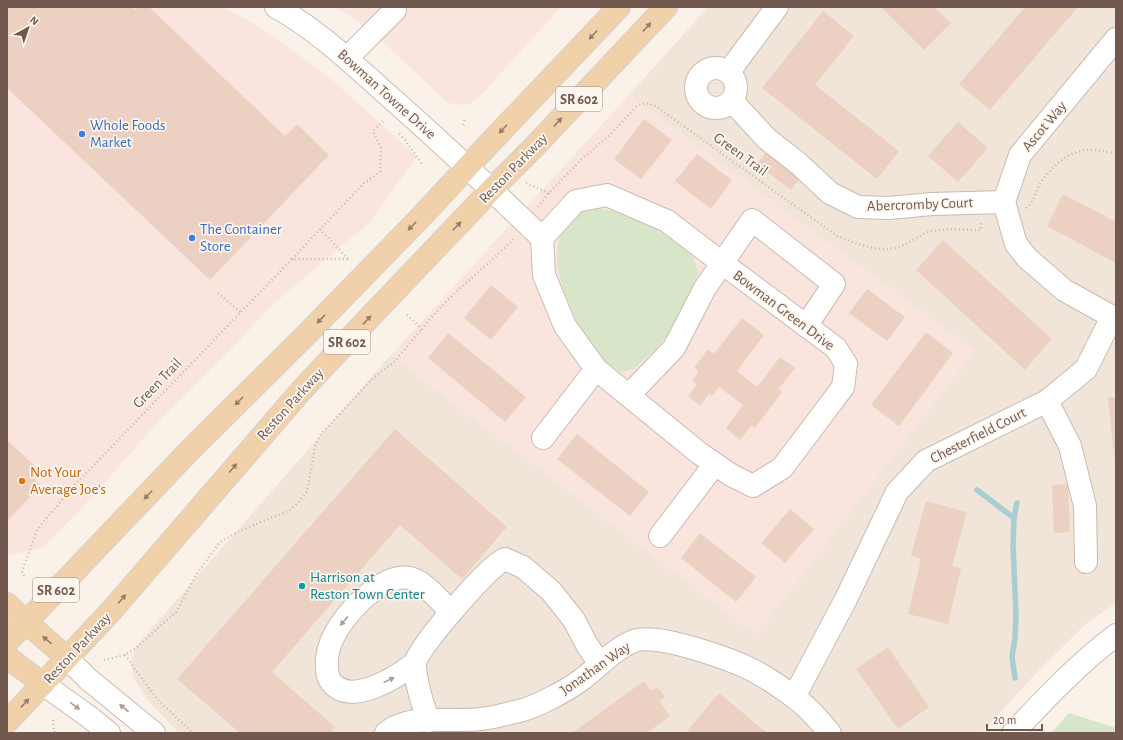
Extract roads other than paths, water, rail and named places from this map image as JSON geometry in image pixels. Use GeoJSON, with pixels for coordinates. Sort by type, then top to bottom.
{"type":"FeatureCollection","features":[{"type":"Feature","properties":{"kind":"main road","name":"SR 602"},"geometry":{"type":"LineString","coordinates":[[7,642],[192,448],[308,333],[620,7]]}},
{"type":"Feature","properties":{"kind":"main road","name":"Reston Parkway"},"geometry":{"type":"LineString","coordinates":[[7,722],[112,610],[300,392],[666,7]]}},
{"type":"Feature","properties":{"kind":"main road"},"geometry":{"type":"LineString","coordinates":[[7,604],[67,658]]}},
{"type":"Feature","properties":{"kind":"main road"},"geometry":{"type":"LineString","coordinates":[[7,657],[43,684]]}},
{"type":"Feature","properties":{"kind":"street","name":"Bowman Towne Drive"},"geometry":{"type":"LineString","coordinates":[[276,7],[321,37],[347,58],[491,190]]}},
{"type":"Feature","properties":{"kind":"street"},"geometry":{"type":"LineString","coordinates":[[729,73],[777,7]]}},
{"type":"Feature","properties":{"kind":"street"},"geometry":{"type":"LineString","coordinates":[[347,58],[395,10]]}},
{"type":"Feature","properties":{"kind":"street","name":"Ascot Way"},"geometry":{"type":"LineString","coordinates":[[1006,209],[1020,155],[1116,39]]}},
{"type":"Feature","properties":{"kind":"street"},"geometry":{"type":"LineString","coordinates":[[709,69],[719,69],[729,73],[735,81],[736,92],[732,101],[723,107],[713,108],[703,104],[697,95],[696,85],[700,76],[709,69]]}},
{"type":"Feature","properties":{"kind":"street","name":"Abercromby Court"},"geometry":{"type":"LineString","coordinates":[[732,101],[767,138],[799,164],[830,193],[858,207],[889,208],[932,204],[1006,209]]}},
{"type":"Feature","properties":{"kind":"street"},"geometry":{"type":"LineString","coordinates":[[491,190],[542,238]]}},
{"type":"Feature","properties":{"kind":"street","name":"Bowman Green Drive"},"geometry":{"type":"LineString","coordinates":[[608,195],[667,221],[722,263],[836,348],[846,364],[843,387],[782,468],[753,486],[731,475],[699,453],[596,369],[565,326],[544,275],[542,238],[576,200],[608,195]]}},
{"type":"Feature","properties":{"kind":"street"},"geometry":{"type":"LineString","coordinates":[[1006,209],[1016,244],[1027,258],[1064,290],[1114,318]]}},
{"type":"Feature","properties":{"kind":"street"},"geometry":{"type":"LineString","coordinates":[[628,395],[674,348],[705,288],[752,220],[834,284],[806,326]]}},
{"type":"Feature","properties":{"kind":"street","name":"Chesterfield Court"},"geometry":{"type":"LineString","coordinates":[[794,697],[846,599],[897,492],[926,461],[1047,401],[1086,369],[1114,318]]}},
{"type":"Feature","properties":{"kind":"street"},"geometry":{"type":"LineString","coordinates":[[543,438],[596,369]]}},
{"type":"Feature","properties":{"kind":"street"},"geometry":{"type":"LineString","coordinates":[[1047,401],[1070,446],[1085,506],[1086,562]]}},
{"type":"Feature","properties":{"kind":"street"},"geometry":{"type":"LineString","coordinates":[[660,536],[715,464]]}},
{"type":"Feature","properties":{"kind":"street"},"geometry":{"type":"LineString","coordinates":[[452,612],[418,581],[406,577],[394,578],[378,587],[366,597],[341,625],[332,638],[326,662],[328,676],[331,682],[336,686],[350,692],[365,690],[400,675],[415,663],[428,639],[452,612],[494,566],[505,559],[523,567],[551,591],[574,620],[587,645],[600,664]]}},
{"type":"Feature","properties":{"kind":"street"},"geometry":{"type":"LineString","coordinates":[[1013,733],[1054,689],[1090,655],[1116,635]]}},
{"type":"Feature","properties":{"kind":"street","name":"Jonathan Way"},"geometry":{"type":"LineString","coordinates":[[386,733],[405,722],[428,720],[480,726],[520,711],[556,695],[581,680],[617,650],[635,640],[656,639],[675,643],[720,657],[755,672],[794,697],[815,715],[830,733]]}},
{"type":"Feature","properties":{"kind":"street"},"geometry":{"type":"LineString","coordinates":[[67,658],[88,679],[154,733]]}},
{"type":"Feature","properties":{"kind":"street"},"geometry":{"type":"LineString","coordinates":[[415,663],[418,685],[428,720]]}},
{"type":"Feature","properties":{"kind":"street"},"geometry":{"type":"LineString","coordinates":[[43,684],[109,733]]}},
{"type":"Feature","properties":{"kind":"waterway"},"geometry":{"type":"LineString","coordinates":[[977,490],[1014,518]]}},
{"type":"Feature","properties":{"kind":"waterway"},"geometry":{"type":"LineString","coordinates":[[1015,678],[1012,657],[1015,638],[1016,614],[1013,545],[1014,518],[1017,503]]}},
{"type":"Feature","properties":{"kind":"place","name":"Whole Foods Market"},"geometry":{"type":"Point","coordinates":[82,134]}},
{"type":"Feature","properties":{"kind":"place","name":"The Container Store"},"geometry":{"type":"Point","coordinates":[192,238]}},
{"type":"Feature","properties":{"kind":"place","name":"Not Your Average Joe's"},"geometry":{"type":"Point","coordinates":[22,481]}},
{"type":"Feature","properties":{"kind":"place","name":"Harrison at Reston Town Center"},"geometry":{"type":"Point","coordinates":[302,586]}}]}
